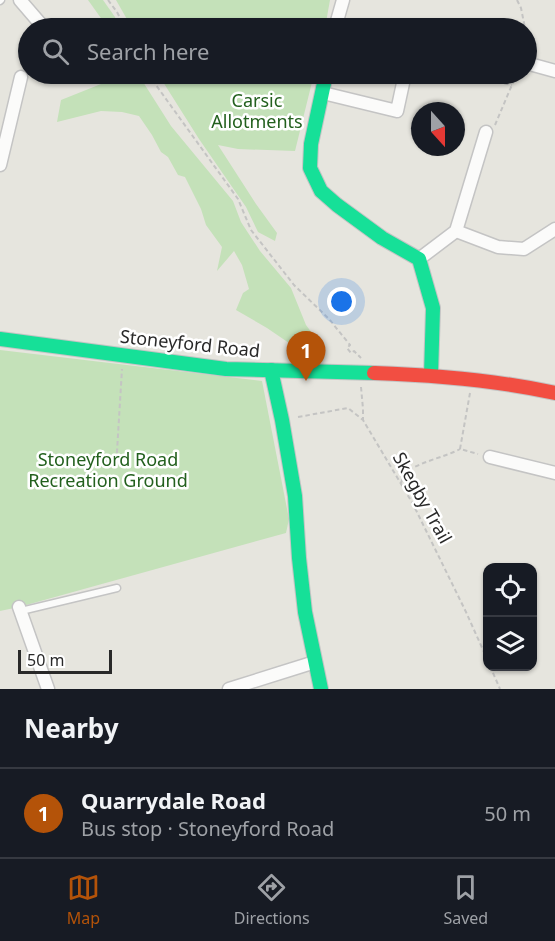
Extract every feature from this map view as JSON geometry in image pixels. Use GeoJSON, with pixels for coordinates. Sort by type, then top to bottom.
{"type":"FeatureCollection","features":[{"type":"Feature","properties":{"kind":"street"},"geometry":{"type":"LineString","coordinates":[[20,0],[35,18]]}},
{"type":"Feature","properties":{"kind":"street"},"geometry":{"type":"LineString","coordinates":[[338,18],[342,0]]}},
{"type":"Feature","properties":{"kind":"street"},"geometry":{"type":"LineString","coordinates":[[537,66],[555,72]]}},
{"type":"Feature","properties":{"kind":"street"},"geometry":{"type":"LineString","coordinates":[[0,165],[19,84]]}},
{"type":"Feature","properties":{"kind":"street"},"geometry":{"type":"LineString","coordinates":[[324,84],[311,144],[310,168],[321,191],[337,205],[382,238],[419,259],[433,308],[431,375]]}},
{"type":"Feature","properties":{"kind":"street"},"geometry":{"type":"LineString","coordinates":[[323,93],[397,111],[403,84]]}},
{"type":"Feature","properties":{"kind":"street"},"geometry":{"type":"LineString","coordinates":[[419,259],[456,231],[486,132]]}},
{"type":"Feature","properties":{"kind":"street"},"geometry":{"type":"LineString","coordinates":[[456,231],[498,247],[524,249],[555,229]]}},
{"type":"Feature","properties":{"kind":"street","name":"Stoneyford Road"},"geometry":{"type":"LineString","coordinates":[[0,339],[226,369],[431,375],[524,386],[555,393]]}},
{"type":"Feature","properties":{"kind":"street"},"geometry":{"type":"LineString","coordinates":[[271,370],[295,496],[298,558],[305,612],[321,689]]}},
{"type":"Feature","properties":{"kind":"street"},"geometry":{"type":"LineString","coordinates":[[490,457],[555,473]]}},
{"type":"Feature","properties":{"kind":"street"},"geometry":{"type":"LineString","coordinates":[[20,609],[48,689]]}},
{"type":"Feature","properties":{"kind":"street"},"geometry":{"type":"LineString","coordinates":[[228,689],[315,662]]}},
{"type":"Feature","properties":{"kind":"lane"},"geometry":{"type":"LineString","coordinates":[[20,609],[117,588]]}},
{"type":"Feature","properties":{"kind":"path"},"geometry":{"type":"LineString","coordinates":[[108,0],[120,18]]}},
{"type":"Feature","properties":{"kind":"path"},"geometry":{"type":"LineString","coordinates":[[517,0],[523,18]]}},
{"type":"Feature","properties":{"kind":"path"},"geometry":{"type":"LineString","coordinates":[[155,84],[238,199],[251,230],[294,285],[329,319],[350,345],[347,348],[351,353],[354,351],[364,363]]}},
{"type":"Feature","properties":{"kind":"path"},"geometry":{"type":"LineString","coordinates":[[486,132],[494,128],[512,85],[507,84]]}},
{"type":"Feature","properties":{"kind":"path"},"geometry":{"type":"LineString","coordinates":[[116,468],[124,356]]}},
{"type":"Feature","properties":{"kind":"path"},"geometry":{"type":"LineString","coordinates":[[460,449],[473,379]]}},
{"type":"Feature","properties":{"kind":"path"},"geometry":{"type":"LineString","coordinates":[[360,380],[363,420]]}},
{"type":"Feature","properties":{"kind":"path"},"geometry":{"type":"LineString","coordinates":[[291,418],[348,408],[363,420]]}},
{"type":"Feature","properties":{"kind":"path","name":"Skegby Trail"},"geometry":{"type":"LineString","coordinates":[[363,420],[413,504],[483,650]]}},
{"type":"Feature","properties":{"kind":"path"},"geometry":{"type":"LineString","coordinates":[[400,483],[406,473],[421,464],[460,449],[490,457]]}},
{"type":"Feature","properties":{"kind":"path"},"geometry":{"type":"LineString","coordinates":[[492,671],[500,689]]}},
{"type":"Feature","properties":{"kind":"green space"},"geometry":{"type":"Polygon","coordinates":[[[88,0],[103,0],[115,18],[101,18],[88,0]]]}},
{"type":"Feature","properties":{"kind":"green space"},"geometry":{"type":"Polygon","coordinates":[[[116,0],[330,0],[327,18],[126,18],[116,0]]]}},
{"type":"Feature","properties":{"kind":"green space"},"geometry":{"type":"Polygon","coordinates":[[[101,84],[144,84],[171,126],[233,201],[241,222],[260,251],[291,288],[306,325],[315,337],[308,346],[309,358],[299,359],[289,343],[236,310],[243,293],[249,289],[242,265],[234,251],[217,271],[222,247],[206,225],[201,209],[185,177],[178,175],[139,116],[101,111],[57,122],[61,100],[101,84]]]}},
{"type":"Feature","properties":{"kind":"green space","name":"Carsic Allotments"},"geometry":{"type":"Polygon","coordinates":[[[164,84],[312,84],[295,151],[238,149],[218,145],[277,233],[275,241],[258,232],[246,207],[164,84]]]}},
{"type":"Feature","properties":{"kind":"green space","name":"Stoneyford Road Recreation Ground"},"geometry":{"type":"Polygon","coordinates":[[[0,350],[262,381],[289,519],[286,533],[0,611],[0,350]]]}},
{"type":"Feature","properties":{"kind":"traffic: fast"},"geometry":{"type":"LineString","coordinates":[[324,84],[311,144],[310,168],[321,191],[337,205],[382,238],[419,259],[433,308],[431,375]]}},
{"type":"Feature","properties":{"kind":"traffic: fast"},"geometry":{"type":"LineString","coordinates":[[0,339],[226,369],[374,373]]}},
{"type":"Feature","properties":{"kind":"traffic: fast"},"geometry":{"type":"LineString","coordinates":[[271,370],[295,496],[305,612],[321,689]]}},
{"type":"Feature","properties":{"kind":"traffic: jam"},"geometry":{"type":"LineString","coordinates":[[374,373],[465,379],[555,393]]}},
{"type":"Feature","properties":{"kind":"place","name":"Quarrydale Road"},"geometry":{"type":"Point","coordinates":[306,381]}}]}
